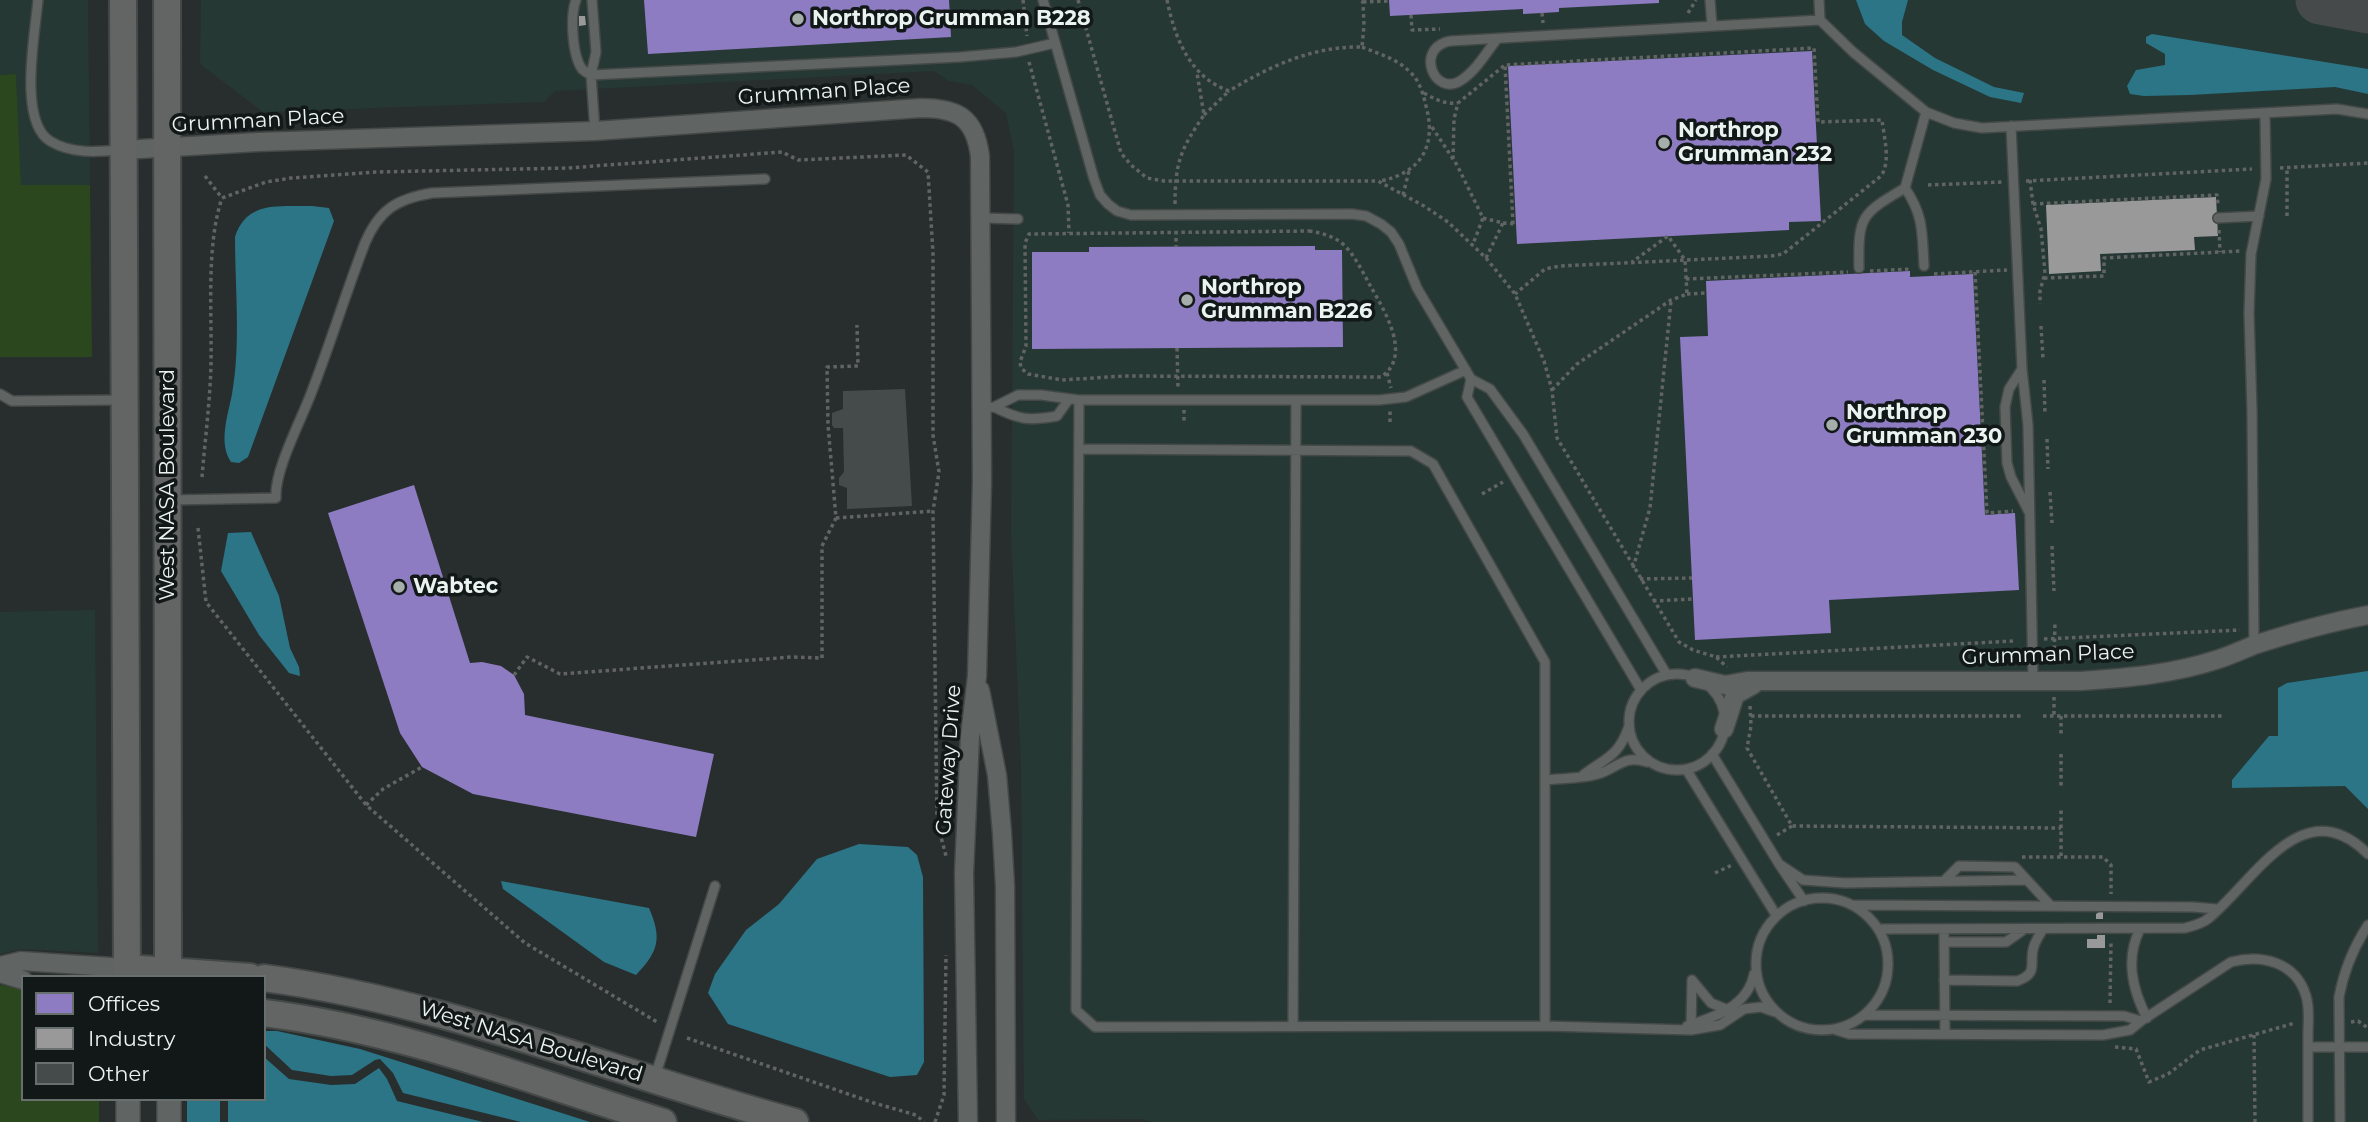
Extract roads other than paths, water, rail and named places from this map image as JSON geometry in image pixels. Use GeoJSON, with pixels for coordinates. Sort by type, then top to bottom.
{"type":"FeatureCollection","features":[{"type":"Feature","properties":{"kind":"main road","name":"West NASA Boulevard"},"geometry":{"type":"LineString","coordinates":[[123,0],[127,972]]}},
{"type":"Feature","properties":{"kind":"main road","name":"West NASA Boulevard"},"geometry":{"type":"LineString","coordinates":[[167,0],[168,973]]}},
{"type":"Feature","properties":{"kind":"main road"},"geometry":{"type":"LineString","coordinates":[[127,972],[209,975]]}},
{"type":"Feature","properties":{"kind":"main road","name":"West NASA Boulevard"},"geometry":{"type":"LineString","coordinates":[[266,978],[340,989],[405,1004],[794,1122]]}},
{"type":"Feature","properties":{"kind":"main road","name":"West NASA Boulevard"},"geometry":{"type":"LineString","coordinates":[[266,1013],[356,1028],[425,1045],[663,1122]]}},
{"type":"Feature","properties":{"kind":"street","name":"Grumman Place"},"geometry":{"type":"LineString","coordinates":[[123,150],[258,142],[595,131],[894,110],[943,109],[968,121],[978,141],[988,407],[977,676]]}},
{"type":"Feature","properties":{"kind":"street","name":"Grumman Place"},"geometry":{"type":"LineString","coordinates":[[1695,678],[1725,685],[1746,681],[2081,681],[2165,672],[2219,659],[2254,645],[2309,629],[2368,615]]}},
{"type":"Feature","properties":{"kind":"street","name":"Gateway Drive"},"geometry":{"type":"LineString","coordinates":[[968,1122],[964,873],[970,736],[977,676]]}},
{"type":"Feature","properties":{"kind":"street","name":"Gateway Drive"},"geometry":{"type":"LineString","coordinates":[[977,676],[997,775],[1002,847],[1006,1122]]}},
{"type":"Feature","properties":{"kind":"street"},"geometry":{"type":"LineString","coordinates":[[1724,729],[1735,695],[1763,681]]}},
{"type":"Feature","properties":{"kind":"street"},"geometry":{"type":"LineString","coordinates":[[0,966],[20,961],[127,972]]}},
{"type":"Feature","properties":{"kind":"street"},"geometry":{"type":"LineString","coordinates":[[0,973],[21,979]]}},
{"type":"Feature","properties":{"kind":"street"},"geometry":{"type":"LineString","coordinates":[[128,1101],[128,1122]]}},
{"type":"Feature","properties":{"kind":"street"},"geometry":{"type":"LineString","coordinates":[[169,1101],[169,1122]]}},
{"type":"Feature","properties":{"kind":"lane"},"geometry":{"type":"LineString","coordinates":[[38,0],[31,98],[38,129],[51,142],[67,148],[86,152],[123,150]]}},
{"type":"Feature","properties":{"kind":"lane"},"geometry":{"type":"LineString","coordinates":[[576,0],[573,19],[575,49],[582,70],[591,75],[960,57],[1016,52],[1055,43]]}},
{"type":"Feature","properties":{"kind":"lane"},"geometry":{"type":"LineString","coordinates":[[592,0],[596,52],[591,75],[595,131]]}},
{"type":"Feature","properties":{"kind":"lane"},"geometry":{"type":"LineString","coordinates":[[1043,0],[1094,179],[1100,195],[1117,211],[1131,215],[1352,214],[1366,216],[1391,232],[1399,243],[1417,288],[1469,374],[1490,389],[1523,434],[1667,675]]}},
{"type":"Feature","properties":{"kind":"lane"},"geometry":{"type":"LineString","coordinates":[[1710,0],[1712,25]]}},
{"type":"Feature","properties":{"kind":"lane"},"geometry":{"type":"LineString","coordinates":[[1819,0],[1820,20],[1853,52],[1926,112],[1954,123],[1982,128],[2337,109],[2368,114]]}},
{"type":"Feature","properties":{"kind":"lane"},"geometry":{"type":"LineString","coordinates":[[1497,39],[1473,70],[1458,82],[1449,85],[1438,80],[1431,71],[1429,59],[1434,49],[1446,42],[1712,25],[1820,20]]}},
{"type":"Feature","properties":{"kind":"lane"},"geometry":{"type":"LineString","coordinates":[[1859,268],[1860,225],[1867,213],[1905,188],[1926,112]]}},
{"type":"Feature","properties":{"kind":"lane"},"geometry":{"type":"LineString","coordinates":[[2254,645],[2249,313],[2251,254],[2266,179],[2265,114]]}},
{"type":"Feature","properties":{"kind":"lane"},"geometry":{"type":"LineString","coordinates":[[2011,126],[2022,369],[2028,425],[2033,681]]}},
{"type":"Feature","properties":{"kind":"lane"},"geometry":{"type":"LineString","coordinates":[[168,500],[276,498],[280,471],[313,389],[365,243],[380,215],[398,202],[432,194],[765,179]]}},
{"type":"Feature","properties":{"kind":"lane"},"geometry":{"type":"LineString","coordinates":[[1905,188],[1918,209],[1922,222],[1924,266]]}},
{"type":"Feature","properties":{"kind":"lane"},"geometry":{"type":"LineString","coordinates":[[2218,218],[2259,216]]}},
{"type":"Feature","properties":{"kind":"lane"},"geometry":{"type":"LineString","coordinates":[[981,218],[1018,219]]}},
{"type":"Feature","properties":{"kind":"lane"},"geometry":{"type":"LineString","coordinates":[[2022,369],[2009,389],[2006,407],[2007,463],[2011,477],[2031,516]]}},
{"type":"Feature","properties":{"kind":"lane"},"geometry":{"type":"LineString","coordinates":[[988,407],[1018,395],[1074,400],[1379,400],[1406,397],[1469,374]]}},
{"type":"Feature","properties":{"kind":"lane"},"geometry":{"type":"LineString","coordinates":[[1469,374],[1467,397],[1641,690]]}},
{"type":"Feature","properties":{"kind":"lane"},"geometry":{"type":"LineString","coordinates":[[0,394],[12,401],[125,400]]}},
{"type":"Feature","properties":{"kind":"lane"},"geometry":{"type":"LineString","coordinates":[[988,407],[1017,419],[1041,419],[1058,416],[1074,400]]}},
{"type":"Feature","properties":{"kind":"lane"},"geometry":{"type":"LineString","coordinates":[[1074,400],[1079,449],[1076,1010],[1095,1027],[1545,1026],[1675,1029],[1720,1025],[1744,1009],[1761,1007],[1803,1027],[1849,1034],[2104,1035],[2130,1030],[2231,962],[2249,958],[2272,960],[2287,968],[2304,989],[2308,1000],[2308,1122]]}},
{"type":"Feature","properties":{"kind":"lane"},"geometry":{"type":"LineString","coordinates":[[1293,1027],[1296,400]]}},
{"type":"Feature","properties":{"kind":"lane"},"geometry":{"type":"LineString","coordinates":[[1079,449],[1411,451],[1433,464],[1545,662],[1545,1026]]}},
{"type":"Feature","properties":{"kind":"lane"},"geometry":{"type":"LineString","coordinates":[[1545,780],[1600,773],[1634,758],[1674,770],[1686,769],[1704,761],[1712,754],[1724,729],[1724,713],[1709,686],[1682,674],[1653,680],[1641,690],[1629,713],[1629,726],[1632,741],[1640,753],[1652,763]]}},
{"type":"Feature","properties":{"kind":"lane"},"geometry":{"type":"LineString","coordinates":[[1581,776],[1613,755],[1623,744],[1629,726]]}},
{"type":"Feature","properties":{"kind":"lane"},"geometry":{"type":"LineString","coordinates":[[1712,754],[1804,901]]}},
{"type":"Feature","properties":{"kind":"lane"},"geometry":{"type":"LineString","coordinates":[[1686,769],[1776,915]]}},
{"type":"Feature","properties":{"kind":"lane"},"geometry":{"type":"LineString","coordinates":[[1879,929],[2185,928],[2209,918],[2278,849],[2298,836],[2321,831],[2335,833],[2348,838],[2368,854]]}},
{"type":"Feature","properties":{"kind":"lane"},"geometry":{"type":"LineString","coordinates":[[1779,864],[1803,880],[1845,883],[2027,880]]}},
{"type":"Feature","properties":{"kind":"lane"},"geometry":{"type":"LineString","coordinates":[[1944,881],[1959,866],[2014,867],[2051,906]]}},
{"type":"Feature","properties":{"kind":"lane"},"geometry":{"type":"LineString","coordinates":[[654,1079],[715,887]]}},
{"type":"Feature","properties":{"kind":"lane"},"geometry":{"type":"LineString","coordinates":[[1691,1027],[1743,999],[1752,984],[1758,949],[1767,924],[1776,915],[1804,901],[1828,899],[1852,905],[2217,909]]}},
{"type":"Feature","properties":{"kind":"lane"},"geometry":{"type":"LineString","coordinates":[[1832,1030],[1866,1015],[1878,1001],[1886,984],[1889,965],[1886,946],[1879,929],[1871,919],[1852,905]]}},
{"type":"Feature","properties":{"kind":"lane"},"geometry":{"type":"LineString","coordinates":[[2340,1122],[2339,997],[2349,960],[2368,925]]}},
{"type":"Feature","properties":{"kind":"lane"},"geometry":{"type":"LineString","coordinates":[[1944,929],[1945,1034]]}},
{"type":"Feature","properties":{"kind":"lane"},"geometry":{"type":"LineString","coordinates":[[1944,942],[2006,942],[2024,929]]}},
{"type":"Feature","properties":{"kind":"lane"},"geometry":{"type":"LineString","coordinates":[[1944,980],[2017,981],[2027,978],[2032,971],[2033,947],[2043,929]]}},
{"type":"Feature","properties":{"kind":"lane"},"geometry":{"type":"LineString","coordinates":[[2140,929],[2133,949],[2133,980],[2144,1019]]}},
{"type":"Feature","properties":{"kind":"lane"},"geometry":{"type":"LineString","coordinates":[[1756,964],[1759,983],[1766,999],[1778,1013]]}},
{"type":"Feature","properties":{"kind":"lane"},"geometry":{"type":"LineString","coordinates":[[1691,1027],[1692,980],[1711,1003],[1726,1009]]}},
{"type":"Feature","properties":{"kind":"lane"},"geometry":{"type":"LineString","coordinates":[[1866,1015],[2123,1016],[2144,1019]]}},
{"type":"Feature","properties":{"kind":"lane"},"geometry":{"type":"LineString","coordinates":[[2308,1047],[2368,1047]]}},
{"type":"Feature","properties":{"kind":"water"},"geometry":{"type":"Polygon","coordinates":[[[1856,0],[1908,0],[1902,22],[1902,35],[1935,58],[1994,87],[2024,93],[2021,103],[1990,97],[1933,70],[1884,41],[1865,24],[1856,0]]]}},
{"type":"Feature","properties":{"kind":"water"},"geometry":{"type":"Polygon","coordinates":[[[2152,34],[2368,69],[2368,94],[2335,87],[2190,95],[2130,94],[2127,86],[2136,70],[2165,65],[2165,54],[2146,43],[2146,37],[2152,34]]]}},
{"type":"Feature","properties":{"kind":"water"},"geometry":{"type":"Polygon","coordinates":[[[276,206],[329,208],[334,221],[248,457],[239,463],[231,462],[225,438],[236,356],[235,237],[240,225],[256,211],[276,206]]]}},
{"type":"Feature","properties":{"kind":"water"},"geometry":{"type":"Polygon","coordinates":[[[251,532],[279,596],[290,648],[300,676],[289,673],[259,635],[221,571],[228,533],[251,532]]]}},
{"type":"Feature","properties":{"kind":"water"},"geometry":{"type":"Polygon","coordinates":[[[2368,671],[2368,809],[2345,786],[2232,788],[2232,780],[2269,736],[2278,736],[2278,688],[2287,683],[2368,671]]]}},
{"type":"Feature","properties":{"kind":"water"},"geometry":{"type":"Polygon","coordinates":[[[859,844],[908,847],[917,855],[923,877],[924,1062],[917,1075],[890,1077],[728,1024],[708,993],[715,974],[746,930],[779,904],[817,859],[859,844]]]}},
{"type":"Feature","properties":{"kind":"water"},"geometry":{"type":"Polygon","coordinates":[[[501,881],[649,908],[657,936],[654,951],[636,975],[604,962],[503,889],[501,881]]]}},
{"type":"Feature","properties":{"kind":"water"},"geometry":{"type":"Polygon","coordinates":[[[266,1031],[360,1049],[590,1122],[521,1122],[403,1093],[393,1073],[380,1059],[352,1075],[331,1076],[292,1070],[266,1046],[266,1031]]]}},
{"type":"Feature","properties":{"kind":"water"},"geometry":{"type":"Polygon","coordinates":[[[266,1059],[289,1079],[331,1085],[355,1084],[379,1068],[397,1101],[483,1122],[228,1122],[228,1101],[266,1101],[266,1059]]]}},
{"type":"Feature","properties":{"kind":"water"},"geometry":{"type":"Polygon","coordinates":[[[187,1101],[220,1101],[220,1122],[187,1122],[187,1101]]]}},
{"type":"Feature","properties":{"kind":"place","name":"Northrop Grumman B228"},"geometry":{"type":"Point","coordinates":[798,19]}},
{"type":"Feature","properties":{"kind":"place","name":"Northrop Grumman 232"},"geometry":{"type":"Point","coordinates":[1664,143]}},
{"type":"Feature","properties":{"kind":"place","name":"Northrop Grumman B226"},"geometry":{"type":"Point","coordinates":[1187,300]}},
{"type":"Feature","properties":{"kind":"place","name":"Northrop Grumman 230"},"geometry":{"type":"Point","coordinates":[1832,425]}},
{"type":"Feature","properties":{"kind":"place","name":"Wabtec"},"geometry":{"type":"Point","coordinates":[399,587]}}]}
